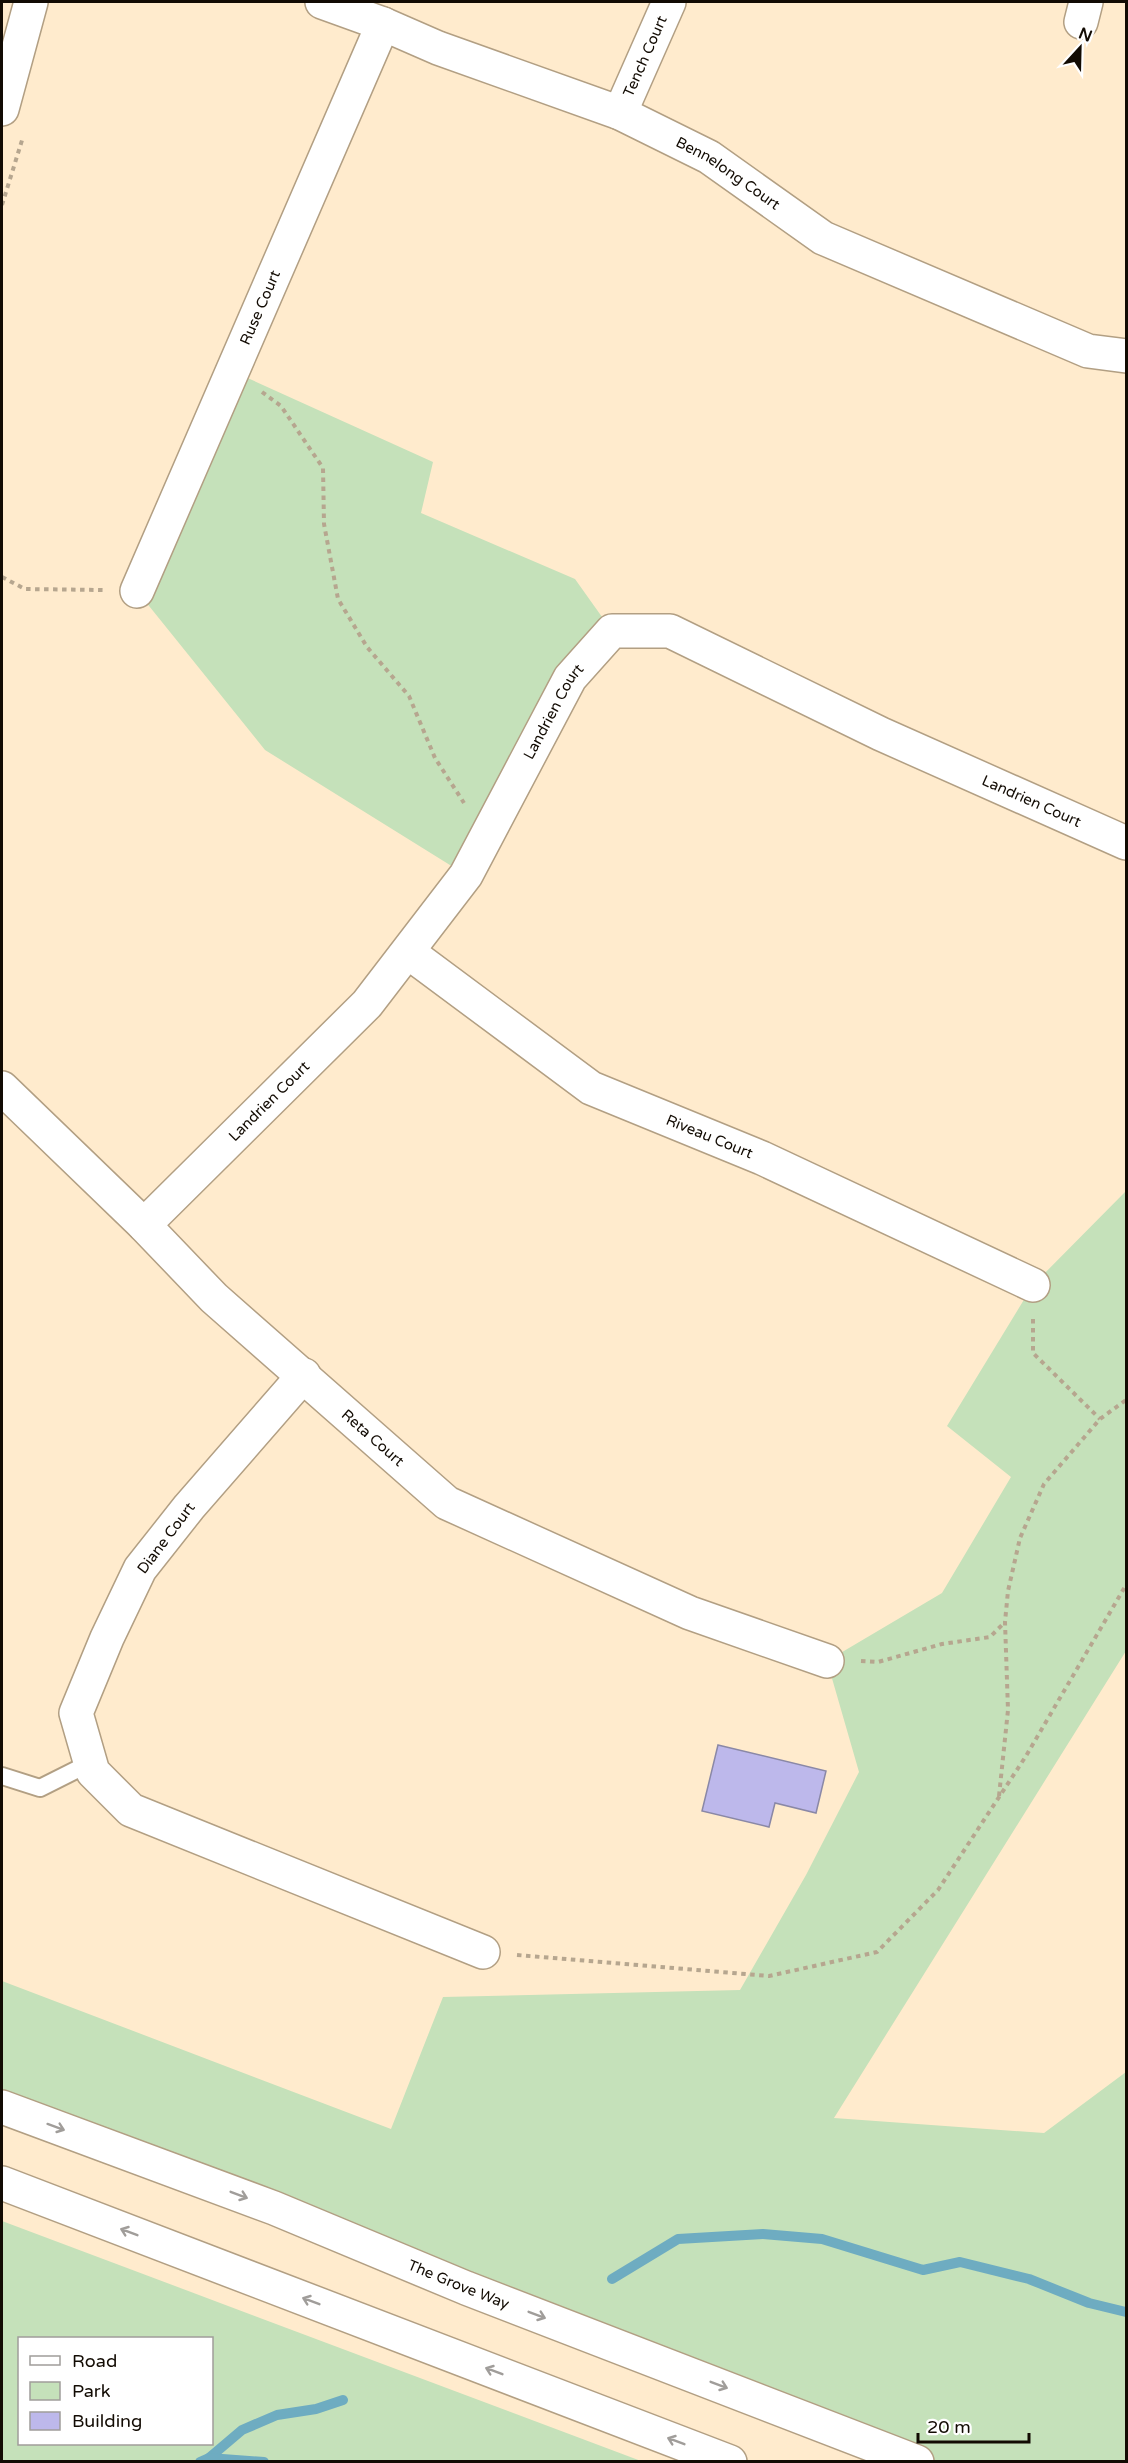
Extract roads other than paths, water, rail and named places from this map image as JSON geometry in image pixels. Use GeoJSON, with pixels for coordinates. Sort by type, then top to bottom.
{"type":"FeatureCollection","features":[{"type":"Feature","properties":{"kind":"street"},"geometry":{"type":"LineString","coordinates":[[2,109],[31,2]]}},
{"type":"Feature","properties":{"kind":"street","name":"Bennelong Court"},"geometry":{"type":"LineString","coordinates":[[322,2],[383,24],[438,48],[620,113],[710,157],[823,238],[1088,351],[1126,356]]}},
{"type":"Feature","properties":{"kind":"street","name":"Tench Court"},"geometry":{"type":"LineString","coordinates":[[620,113],[669,2]]}},
{"type":"Feature","properties":{"kind":"street","name":"Ruse Court"},"geometry":{"type":"LineString","coordinates":[[137,591],[383,24]]}},
{"type":"Feature","properties":{"kind":"street","name":"Landrien Court"},"geometry":{"type":"LineString","coordinates":[[144,1225],[367,1004],[408,952],[466,875],[570,678],[612,631],[670,631],[881,734],[1126,843]]}},
{"type":"Feature","properties":{"kind":"street","name":"Riveau Court"},"geometry":{"type":"LineString","coordinates":[[408,952],[591,1089],[762,1158],[1033,1285]]}},
{"type":"Feature","properties":{"kind":"street","name":"Reta Court"},"geometry":{"type":"LineString","coordinates":[[2,1088],[144,1225],[214,1298],[447,1503],[690,1613],[827,1661]]}},
{"type":"Feature","properties":{"kind":"street","name":"Diane Court"},"geometry":{"type":"LineString","coordinates":[[304,1375],[189,1507],[140,1569],[106,1638],[76,1713],[90,1763],[93,1772],[131,1810],[483,1953]]}},
{"type":"Feature","properties":{"kind":"street","name":"The Grove Way"},"geometry":{"type":"LineString","coordinates":[[2,2107],[274,2208],[466,2288],[917,2462]]}},
{"type":"Feature","properties":{"kind":"street"},"geometry":{"type":"LineString","coordinates":[[2,2183],[730,2462]]}},
{"type":"Feature","properties":{"kind":"lane"},"geometry":{"type":"LineString","coordinates":[[2,1776],[40,1788],[90,1763]]}},
{"type":"Feature","properties":{"kind":"waterway"},"geometry":{"type":"LineString","coordinates":[[612,2279],[678,2239],[763,2234],[822,2239],[923,2270],[960,2262],[1029,2279],[1089,2303],[1126,2312]]}},
{"type":"Feature","properties":{"kind":"waterway"},"geometry":{"type":"LineString","coordinates":[[209,2458],[242,2430],[277,2415],[316,2409],[343,2400]]}},
{"type":"Feature","properties":{"kind":"waterway"},"geometry":{"type":"LineString","coordinates":[[200,2462],[209,2458],[264,2462]]}}]}
